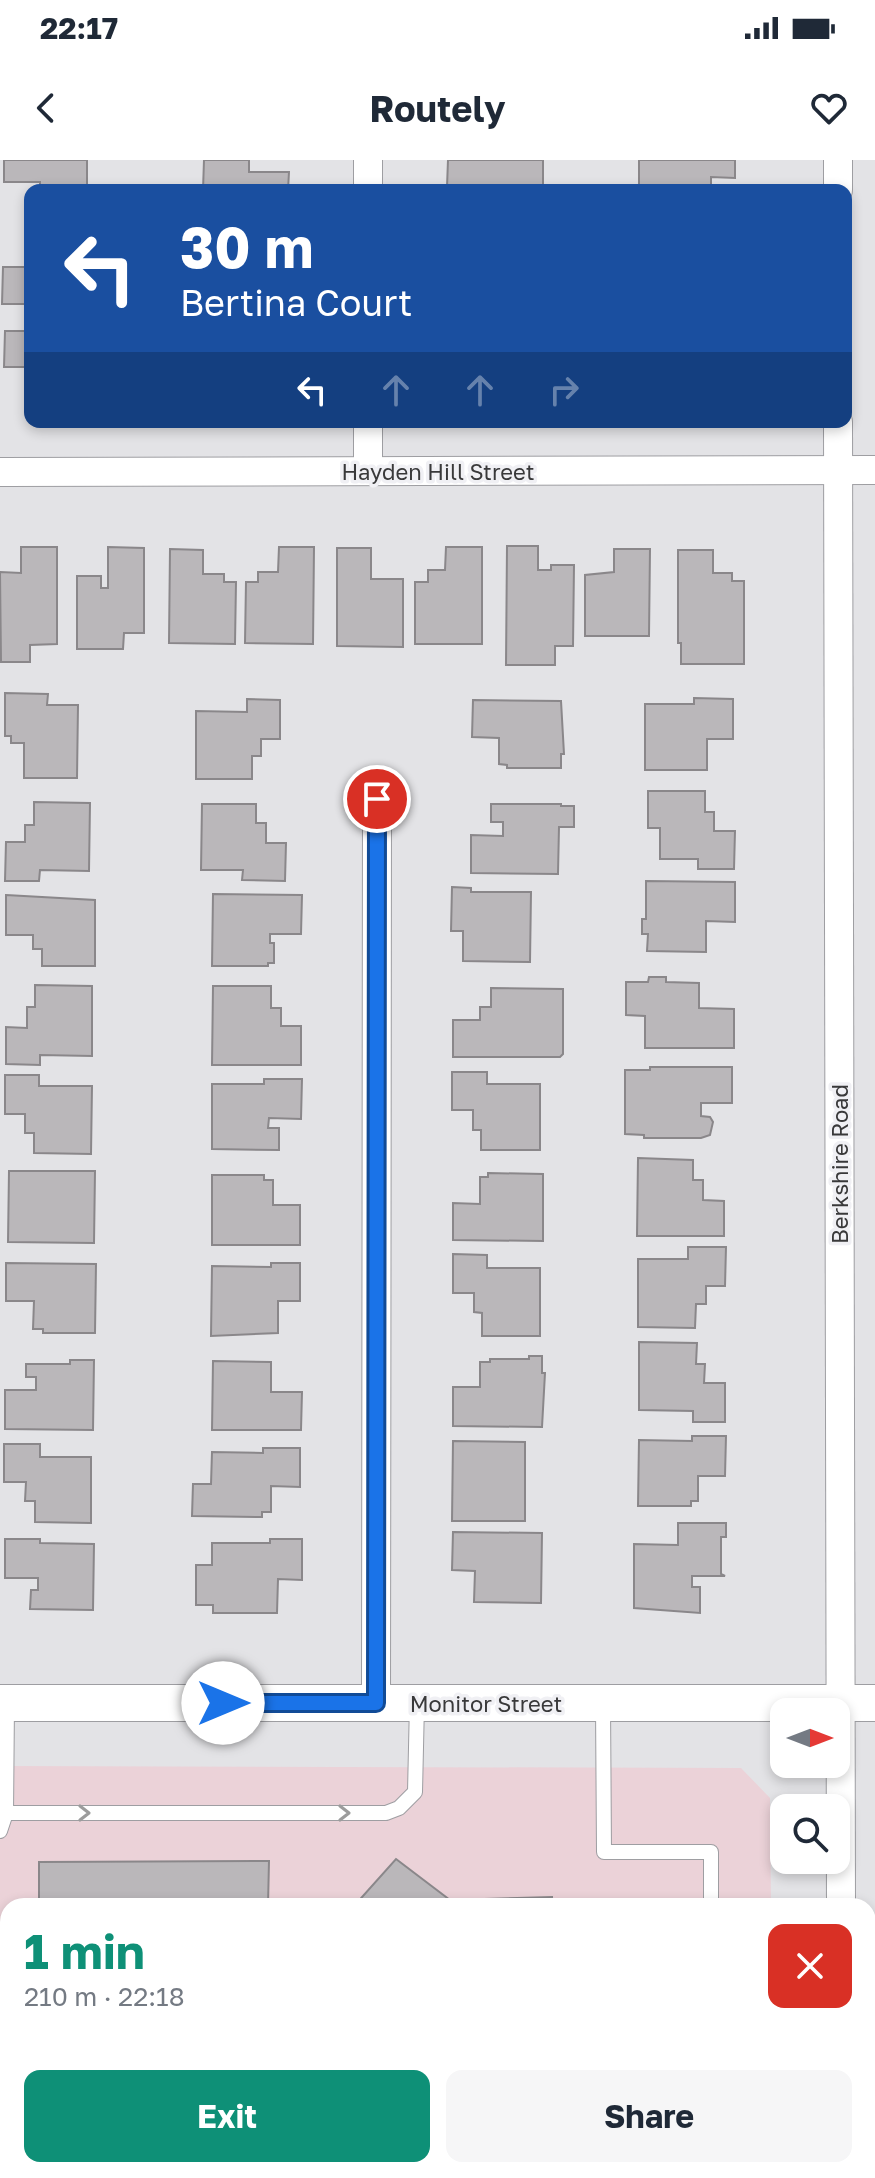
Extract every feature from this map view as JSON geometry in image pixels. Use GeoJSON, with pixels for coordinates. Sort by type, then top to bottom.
{"type":"FeatureCollection","features":[{"type":"Feature","properties":{"kind":"street"},"geometry":{"type":"LineString","coordinates":[[368,160],[368,184]]}},
{"type":"Feature","properties":{"kind":"street"},"geometry":{"type":"LineString","coordinates":[[838,160],[838,184]]}},
{"type":"Feature","properties":{"kind":"street"},"geometry":{"type":"LineString","coordinates":[[368,428],[368,471]]}},
{"type":"Feature","properties":{"kind":"street","name":"Berkshire Road"},"geometry":{"type":"LineString","coordinates":[[838,428],[858,1703],[842,1898]]}},
{"type":"Feature","properties":{"kind":"street","name":"Hayden Hill Street"},"geometry":{"type":"LineString","coordinates":[[0,472],[875,470]]}},
{"type":"Feature","properties":{"kind":"street"},"geometry":{"type":"LineString","coordinates":[[376,1703],[377,799]]}},
{"type":"Feature","properties":{"kind":"street","name":"Monitor Street"},"geometry":{"type":"LineString","coordinates":[[4,1703],[858,1703]]}},
{"type":"Feature","properties":{"kind":"lane"},"geometry":{"type":"LineString","coordinates":[[0,1831],[6,1813],[4,1703]]}},
{"type":"Feature","properties":{"kind":"lane"},"geometry":{"type":"LineString","coordinates":[[6,1813],[386,1813],[399,1808],[415,1792],[417,1703]]}},
{"type":"Feature","properties":{"kind":"lane"},"geometry":{"type":"LineString","coordinates":[[603,1703],[604,1852],[711,1852],[711,1898]]}},
{"type":"Feature","properties":{"kind":"shaded area"},"geometry":{"type":"Polygon","coordinates":[[[0,1766],[741,1768],[770,1798],[771,1898],[0,1898],[0,1766]]]}},
{"type":"Feature","properties":{"kind":"building"},"geometry":{"type":"Polygon","coordinates":[[[4,160],[87,160],[87,184],[4,182],[4,160]]]}},
{"type":"Feature","properties":{"kind":"building"},"geometry":{"type":"Polygon","coordinates":[[[204,160],[249,160],[249,172],[289,172],[288,184],[203,184],[204,160]]]}},
{"type":"Feature","properties":{"kind":"building"},"geometry":{"type":"Polygon","coordinates":[[[448,160],[543,160],[543,184],[447,184],[448,160]]]}},
{"type":"Feature","properties":{"kind":"building"},"geometry":{"type":"Polygon","coordinates":[[[639,160],[735,160],[735,178],[711,177],[711,184],[639,184],[639,160]]]}},
{"type":"Feature","properties":{"kind":"building"},"geometry":{"type":"Polygon","coordinates":[[[3,267],[24,267],[24,304],[2,304],[3,267]]]}},
{"type":"Feature","properties":{"kind":"building"},"geometry":{"type":"Polygon","coordinates":[[[5,331],[24,331],[24,367],[4,367],[5,331]]]}},
{"type":"Feature","properties":{"kind":"building"},"geometry":{"type":"Polygon","coordinates":[[[507,546],[538,546],[538,570],[551,570],[551,565],[574,565],[573,646],[555,646],[555,665],[506,665],[507,546]]]}},
{"type":"Feature","properties":{"kind":"building"},"geometry":{"type":"Polygon","coordinates":[[[21,547],[57,547],[57,644],[30,645],[30,662],[1,662],[0,572],[21,573],[21,547]]]}},
{"type":"Feature","properties":{"kind":"building"},"geometry":{"type":"Polygon","coordinates":[[[108,547],[144,548],[144,633],[124,633],[123,649],[77,649],[77,576],[101,576],[101,588],[108,588],[108,547]]]}},
{"type":"Feature","properties":{"kind":"building"},"geometry":{"type":"Polygon","coordinates":[[[279,547],[314,547],[313,644],[245,643],[246,582],[258,582],[258,572],[278,572],[279,547]]]}},
{"type":"Feature","properties":{"kind":"building"},"geometry":{"type":"Polygon","coordinates":[[[446,547],[482,547],[482,644],[415,644],[415,582],[428,582],[428,570],[445,570],[446,547]]]}},
{"type":"Feature","properties":{"kind":"building"},"geometry":{"type":"Polygon","coordinates":[[[337,548],[371,548],[371,579],[403,579],[403,647],[337,646],[337,548]]]}},
{"type":"Feature","properties":{"kind":"building"},"geometry":{"type":"Polygon","coordinates":[[[170,549],[203,550],[203,574],[224,574],[224,582],[236,582],[235,644],[169,643],[170,549]]]}},
{"type":"Feature","properties":{"kind":"building"},"geometry":{"type":"Polygon","coordinates":[[[614,549],[650,549],[649,636],[585,636],[585,575],[614,572],[614,549]]]}},
{"type":"Feature","properties":{"kind":"building"},"geometry":{"type":"Polygon","coordinates":[[[678,550],[713,550],[713,573],[732,573],[732,581],[744,581],[744,664],[681,664],[681,643],[678,643],[678,550]]]}},
{"type":"Feature","properties":{"kind":"building"},"geometry":{"type":"Polygon","coordinates":[[[5,693],[48,694],[47,705],[78,705],[77,778],[24,778],[24,743],[11,743],[11,736],[5,736],[5,693]]]}},
{"type":"Feature","properties":{"kind":"building"},"geometry":{"type":"Polygon","coordinates":[[[694,698],[733,699],[733,739],[707,739],[707,770],[645,770],[645,704],[694,704],[694,698]]]}},
{"type":"Feature","properties":{"kind":"building"},"geometry":{"type":"Polygon","coordinates":[[[247,699],[280,700],[280,739],[261,739],[261,756],[252,756],[252,779],[196,779],[196,711],[247,712],[247,699]]]}},
{"type":"Feature","properties":{"kind":"building"},"geometry":{"type":"Polygon","coordinates":[[[473,700],[561,701],[564,754],[561,754],[561,768],[507,768],[507,765],[499,764],[499,738],[472,737],[473,700]]]}},
{"type":"Feature","properties":{"kind":"building"},"geometry":{"type":"Polygon","coordinates":[[[648,791],[705,791],[705,812],[714,812],[714,831],[735,831],[734,869],[698,869],[698,859],[660,859],[660,828],[648,828],[648,791]]]}},
{"type":"Feature","properties":{"kind":"building"},"geometry":{"type":"Polygon","coordinates":[[[34,802],[90,803],[89,871],[40,870],[39,881],[5,881],[6,842],[25,842],[25,825],[34,825],[34,802]]]}},
{"type":"Feature","properties":{"kind":"building"},"geometry":{"type":"Polygon","coordinates":[[[202,804],[256,804],[256,823],[266,823],[266,843],[286,843],[285,881],[242,880],[243,870],[201,870],[202,804]]]}},
{"type":"Feature","properties":{"kind":"building"},"geometry":{"type":"Polygon","coordinates":[[[491,804],[574,806],[574,827],[559,827],[558,874],[471,873],[471,835],[503,836],[503,822],[491,822],[491,804]]]}},
{"type":"Feature","properties":{"kind":"building"},"geometry":{"type":"Polygon","coordinates":[[[646,881],[735,882],[735,922],[706,921],[706,952],[647,951],[648,934],[642,934],[642,919],[646,919],[646,881]]]}},
{"type":"Feature","properties":{"kind":"building"},"geometry":{"type":"Polygon","coordinates":[[[452,887],[471,888],[471,892],[531,892],[530,962],[463,961],[463,931],[451,931],[452,887]]]}},
{"type":"Feature","properties":{"kind":"building"},"geometry":{"type":"Polygon","coordinates":[[[213,894],[302,895],[301,934],[270,934],[270,943],[274,943],[274,963],[268,963],[268,966],[212,966],[213,894]]]}},
{"type":"Feature","properties":{"kind":"building"},"geometry":{"type":"Polygon","coordinates":[[[6,895],[95,900],[95,966],[42,966],[42,949],[33,949],[33,935],[6,935],[6,895]]]}},
{"type":"Feature","properties":{"kind":"building"},"geometry":{"type":"Polygon","coordinates":[[[649,977],[666,977],[666,982],[699,983],[699,1008],[734,1009],[734,1048],[645,1048],[645,1016],[626,1015],[626,982],[648,982],[649,977]]]}},
{"type":"Feature","properties":{"kind":"building"},"geometry":{"type":"Polygon","coordinates":[[[35,985],[92,986],[92,1056],[40,1055],[40,1065],[6,1064],[6,1027],[27,1028],[27,1007],[35,1007],[35,985]]]}},
{"type":"Feature","properties":{"kind":"building"},"geometry":{"type":"Polygon","coordinates":[[[213,986],[271,986],[271,1008],[281,1008],[281,1026],[301,1026],[301,1065],[212,1065],[213,986]]]}},
{"type":"Feature","properties":{"kind":"building"},"geometry":{"type":"Polygon","coordinates":[[[491,988],[563,989],[563,1054],[560,1057],[453,1057],[453,1020],[480,1020],[480,1007],[491,1007],[491,988]]]}},
{"type":"Feature","properties":{"kind":"building"},"geometry":{"type":"Polygon","coordinates":[[[650,1067],[732,1067],[732,1103],[701,1103],[701,1116],[710,1117],[713,1122],[710,1135],[701,1138],[644,1138],[644,1135],[625,1134],[625,1070],[650,1070],[650,1067]]]}},
{"type":"Feature","properties":{"kind":"building"},"geometry":{"type":"Polygon","coordinates":[[[452,1072],[487,1072],[487,1084],[540,1084],[540,1150],[481,1150],[481,1130],[473,1130],[473,1110],[452,1110],[452,1072]]]}},
{"type":"Feature","properties":{"kind":"building"},"geometry":{"type":"Polygon","coordinates":[[[5,1075],[39,1075],[39,1086],[92,1086],[91,1154],[34,1153],[34,1133],[25,1133],[25,1114],[5,1114],[5,1075]]]}},
{"type":"Feature","properties":{"kind":"building"},"geometry":{"type":"Polygon","coordinates":[[[264,1079],[302,1079],[301,1119],[269,1118],[268,1128],[279,1128],[279,1150],[212,1149],[212,1084],[264,1084],[264,1079]]]}},
{"type":"Feature","properties":{"kind":"building"},"geometry":{"type":"Polygon","coordinates":[[[638,1158],[693,1160],[693,1180],[703,1180],[703,1200],[724,1201],[724,1236],[637,1236],[638,1158]]]}},
{"type":"Feature","properties":{"kind":"building"},"geometry":{"type":"Polygon","coordinates":[[[9,1171],[95,1171],[94,1243],[8,1242],[9,1171]]]}},
{"type":"Feature","properties":{"kind":"building"},"geometry":{"type":"Polygon","coordinates":[[[488,1173],[543,1174],[543,1241],[453,1240],[453,1203],[480,1204],[480,1177],[488,1177],[488,1173]]]}},
{"type":"Feature","properties":{"kind":"building"},"geometry":{"type":"Polygon","coordinates":[[[212,1175],[264,1175],[264,1180],[273,1180],[273,1205],[300,1205],[300,1245],[212,1245],[212,1175]]]}},
{"type":"Feature","properties":{"kind":"building"},"geometry":{"type":"Polygon","coordinates":[[[688,1247],[726,1247],[725,1286],[706,1286],[706,1304],[696,1304],[695,1328],[638,1327],[638,1259],[688,1259],[688,1247]]]}},
{"type":"Feature","properties":{"kind":"building"},"geometry":{"type":"Polygon","coordinates":[[[453,1254],[487,1255],[487,1268],[540,1268],[540,1336],[482,1336],[482,1313],[474,1312],[474,1293],[453,1293],[453,1254]]]}},
{"type":"Feature","properties":{"kind":"building"},"geometry":{"type":"Polygon","coordinates":[[[6,1263],[96,1264],[95,1333],[43,1333],[43,1329],[33,1329],[34,1301],[6,1301],[6,1263]]]}},
{"type":"Feature","properties":{"kind":"building"},"geometry":{"type":"Polygon","coordinates":[[[271,1263],[300,1263],[300,1301],[278,1301],[278,1333],[211,1336],[212,1266],[271,1267],[271,1263]]]}},
{"type":"Feature","properties":{"kind":"building"},"geometry":{"type":"Polygon","coordinates":[[[639,1342],[697,1343],[696,1364],[705,1364],[704,1383],[725,1383],[725,1422],[693,1422],[693,1411],[639,1410],[639,1342]]]}},
{"type":"Feature","properties":{"kind":"building"},"geometry":{"type":"Polygon","coordinates":[[[529,1356],[542,1356],[542,1373],[545,1373],[542,1427],[453,1426],[453,1387],[480,1387],[480,1362],[529,1359],[529,1356]]]}},
{"type":"Feature","properties":{"kind":"building"},"geometry":{"type":"Polygon","coordinates":[[[70,1360],[94,1360],[93,1430],[5,1429],[5,1390],[36,1390],[36,1377],[26,1377],[26,1364],[70,1364],[70,1360]]]}},
{"type":"Feature","properties":{"kind":"building"},"geometry":{"type":"Polygon","coordinates":[[[213,1361],[271,1362],[271,1392],[302,1392],[301,1430],[212,1430],[213,1361]]]}},
{"type":"Feature","properties":{"kind":"building"},"geometry":{"type":"Polygon","coordinates":[[[692,1436],[726,1436],[725,1476],[698,1476],[698,1501],[691,1501],[691,1506],[638,1506],[639,1440],[692,1441],[692,1436]]]}},
{"type":"Feature","properties":{"kind":"building"},"geometry":{"type":"Polygon","coordinates":[[[453,1441],[525,1442],[525,1521],[452,1521],[453,1441]]]}},
{"type":"Feature","properties":{"kind":"building"},"geometry":{"type":"Polygon","coordinates":[[[4,1444],[40,1444],[40,1457],[91,1457],[91,1523],[35,1522],[35,1501],[25,1501],[26,1482],[4,1482],[4,1444]]]}},
{"type":"Feature","properties":{"kind":"building"},"geometry":{"type":"Polygon","coordinates":[[[263,1448],[300,1448],[300,1487],[271,1486],[271,1512],[262,1512],[262,1517],[192,1516],[193,1484],[211,1484],[212,1452],[263,1453],[263,1448]]]}},
{"type":"Feature","properties":{"kind":"building"},"geometry":{"type":"Polygon","coordinates":[[[678,1523],[726,1523],[726,1537],[721,1537],[721,1574],[725,1576],[692,1576],[692,1587],[700,1587],[700,1613],[634,1608],[634,1544],[678,1545],[678,1523]]]}},
{"type":"Feature","properties":{"kind":"building"},"geometry":{"type":"Polygon","coordinates":[[[453,1532],[542,1533],[541,1603],[474,1602],[475,1571],[452,1570],[453,1532]]]}},
{"type":"Feature","properties":{"kind":"building"},"geometry":{"type":"Polygon","coordinates":[[[5,1539],[94,1544],[93,1610],[30,1609],[31,1590],[38,1590],[38,1578],[5,1578],[5,1539]]]}},
{"type":"Feature","properties":{"kind":"building"},"geometry":{"type":"Polygon","coordinates":[[[270,1539],[302,1539],[302,1580],[278,1579],[277,1613],[213,1613],[213,1605],[196,1605],[196,1565],[212,1565],[212,1543],[270,1543],[270,1539]]]}},
{"type":"Feature","properties":{"kind":"building"},"geometry":{"type":"Polygon","coordinates":[[[396,1859],[447,1898],[361,1898],[396,1859]]]}},
{"type":"Feature","properties":{"kind":"building"},"geometry":{"type":"Polygon","coordinates":[[[269,1861],[268,1898],[39,1898],[39,1862],[269,1861]]]}},
{"type":"Feature","properties":{"kind":"route"},"geometry":{"type":"LineString","coordinates":[[223,1703],[376,1703],[377,799]]}}]}
